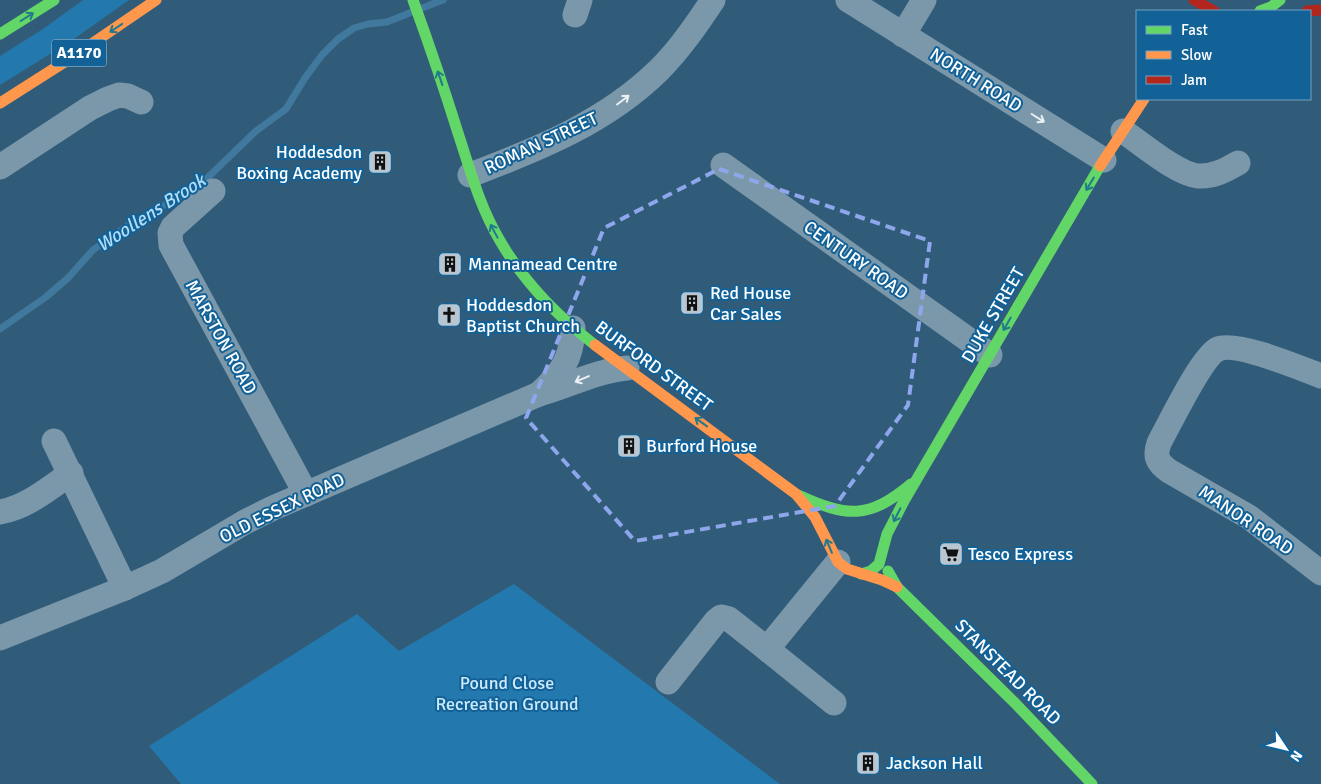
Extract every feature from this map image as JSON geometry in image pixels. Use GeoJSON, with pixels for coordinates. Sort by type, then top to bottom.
{"type":"FeatureCollection","features":[{"type":"Feature","properties":{"kind":"street"},"geometry":{"type":"LineString","coordinates":[[0,34],[54,0]]}},
{"type":"Feature","properties":{"kind":"street","name":"A1170"},"geometry":{"type":"LineString","coordinates":[[0,103],[74,56],[156,0]]}},
{"type":"Feature","properties":{"kind":"street","name":"BURFORD STREET"},"geometry":{"type":"LineString","coordinates":[[413,0],[456,125],[470,175],[489,221],[514,265],[542,299],[573,328],[796,494],[822,506],[850,513],[865,512],[898,496],[917,478]]}},
{"type":"Feature","properties":{"kind":"street","name":"ROMAN STREET"},"geometry":{"type":"LineString","coordinates":[[470,175],[566,136],[611,109],[660,68],[695,27],[713,0]]}},
{"type":"Feature","properties":{"kind":"street","name":"NORTH ROAD"},"geometry":{"type":"LineString","coordinates":[[848,0],[1104,160]]}},
{"type":"Feature","properties":{"kind":"street"},"geometry":{"type":"LineString","coordinates":[[903,35],[924,0]]}},
{"type":"Feature","properties":{"kind":"street"},"geometry":{"type":"LineString","coordinates":[[1194,0],[1212,10]]}},
{"type":"Feature","properties":{"kind":"street"},"geometry":{"type":"LineString","coordinates":[[0,167],[90,108],[108,99],[128,96],[141,102]]}},
{"type":"Feature","properties":{"kind":"street","name":"DUKE STREET"},"geometry":{"type":"LineString","coordinates":[[883,554],[887,534],[917,478],[950,425],[1104,160],[1143,100]]}},
{"type":"Feature","properties":{"kind":"street"},"geometry":{"type":"LineString","coordinates":[[1123,131],[1175,168],[1188,174],[1199,176],[1212,175],[1238,163]]}},
{"type":"Feature","properties":{"kind":"street","name":"CENTURY ROAD"},"geometry":{"type":"LineString","coordinates":[[723,165],[990,355]]}},
{"type":"Feature","properties":{"kind":"street","name":"MARSTON ROAD"},"geometry":{"type":"LineString","coordinates":[[213,191],[173,227],[170,233],[171,245],[306,494]]}},
{"type":"Feature","properties":{"kind":"street","name":"OLD ESSEX ROAD"},"geometry":{"type":"LineString","coordinates":[[539,394],[563,368],[570,351],[573,328]]}},
{"type":"Feature","properties":{"kind":"street","name":"MANOR ROAD"},"geometry":{"type":"LineString","coordinates":[[1321,376],[1247,351],[1230,347],[1216,350],[1202,366],[1156,451],[1156,458],[1168,471],[1249,517],[1321,573]]}},
{"type":"Feature","properties":{"kind":"street","name":"OLD ESSEX ROAD"},"geometry":{"type":"LineString","coordinates":[[0,638],[125,588],[187,557],[245,522],[306,494],[539,394],[599,373],[627,368]]}},
{"type":"Feature","properties":{"kind":"street"},"geometry":{"type":"LineString","coordinates":[[54,440],[125,588]]}},
{"type":"Feature","properties":{"kind":"street"},"geometry":{"type":"LineString","coordinates":[[0,512],[14,509],[28,502],[71,473]]}},
{"type":"Feature","properties":{"kind":"street","name":"BURFORD STREET"},"geometry":{"type":"LineString","coordinates":[[796,494],[815,517],[838,562]]}},
{"type":"Feature","properties":{"kind":"street"},"geometry":{"type":"LineString","coordinates":[[862,574],[871,571],[879,564],[883,554]]}},
{"type":"Feature","properties":{"kind":"street"},"geometry":{"type":"LineString","coordinates":[[883,554],[889,575],[897,587]]}},
{"type":"Feature","properties":{"kind":"street"},"geometry":{"type":"LineString","coordinates":[[767,649],[838,562],[847,569],[882,580],[897,587]]}},
{"type":"Feature","properties":{"kind":"street","name":"STANSTEAD ROAD"},"geometry":{"type":"LineString","coordinates":[[897,587],[1022,710],[1092,784]]}},
{"type":"Feature","properties":{"kind":"street"},"geometry":{"type":"LineString","coordinates":[[668,682],[721,616],[729,619],[834,703]]}},
{"type":"Feature","properties":{"kind":"highlighted area"},"geometry":{"type":"Polygon","coordinates":[[[719,169],[930,241],[908,405],[835,506],[635,541],[526,418],[604,228],[719,169]]]}},
{"type":"Feature","properties":{"kind":"green space"},"geometry":{"type":"Polygon","coordinates":[[[83,0],[129,0],[71,41],[0,85],[0,56],[43,29],[83,0]]]}},
{"type":"Feature","properties":{"kind":"green space","name":"Pound Close Recreation Ground"},"geometry":{"type":"Polygon","coordinates":[[[514,584],[780,784],[181,784],[149,746],[357,614],[399,651],[514,584]]]}},
{"type":"Feature","properties":{"kind":"waterway","name":"Woollens Brook"},"geometry":{"type":"LineString","coordinates":[[422,8],[443,0]]}},
{"type":"Feature","properties":{"kind":"waterway","name":"Woollens Brook"},"geometry":{"type":"LineString","coordinates":[[0,329],[46,297],[68,278],[93,250],[127,226],[199,186],[256,131],[286,109],[322,55],[338,39],[354,28],[387,22],[412,12]]}},
{"type":"Feature","properties":{"kind":"traffic: fast"},"geometry":{"type":"LineString","coordinates":[[0,34],[54,0]]}},
{"type":"Feature","properties":{"kind":"traffic: fast"},"geometry":{"type":"LineString","coordinates":[[413,0],[476,187],[492,226],[508,254],[542,297],[567,322],[595,345]]}},
{"type":"Feature","properties":{"kind":"traffic: fast"},"geometry":{"type":"LineString","coordinates":[[1263,10],[1271,7],[1280,0]]}},
{"type":"Feature","properties":{"kind":"traffic: fast"},"geometry":{"type":"LineString","coordinates":[[861,574],[871,571],[879,564],[887,534],[904,501],[1100,166]]}},
{"type":"Feature","properties":{"kind":"traffic: fast"},"geometry":{"type":"LineString","coordinates":[[798,495],[830,508],[857,511],[882,504],[911,484]]}},
{"type":"Feature","properties":{"kind":"traffic: fast"},"geometry":{"type":"LineString","coordinates":[[888,571],[897,587],[1015,703],[1092,784]]}},
{"type":"Feature","properties":{"kind":"traffic: slow"},"geometry":{"type":"LineString","coordinates":[[0,103],[74,56],[156,0]]}},
{"type":"Feature","properties":{"kind":"traffic: slow"},"geometry":{"type":"LineString","coordinates":[[1100,166],[1143,100]]}},
{"type":"Feature","properties":{"kind":"traffic: slow"},"geometry":{"type":"LineString","coordinates":[[595,345],[796,494],[815,517],[838,562],[847,569],[882,580],[897,587]]}},
{"type":"Feature","properties":{"kind":"traffic: jam"},"geometry":{"type":"LineString","coordinates":[[1194,0],[1212,10]]}},
{"type":"Feature","properties":{"kind":"traffic: jam"},"geometry":{"type":"LineString","coordinates":[[1311,11],[1321,10]]}},
{"type":"Feature","properties":{"kind":"place","name":"Hoddesdon Boxing Academy"},"geometry":{"type":"Point","coordinates":[380,162]}},
{"type":"Feature","properties":{"kind":"place","name":"Mannamead Centre"},"geometry":{"type":"Point","coordinates":[450,264]}},
{"type":"Feature","properties":{"kind":"place","name":"Red House Car Sales"},"geometry":{"type":"Point","coordinates":[692,303]}},
{"type":"Feature","properties":{"kind":"place","name":"Hoddesdon Baptist Church"},"geometry":{"type":"Point","coordinates":[449,315]}},
{"type":"Feature","properties":{"kind":"place","name":"Burford House"},"geometry":{"type":"Point","coordinates":[629,446]}},
{"type":"Feature","properties":{"kind":"place","name":"Tesco Express"},"geometry":{"type":"Point","coordinates":[951,554]}},
{"type":"Feature","properties":{"kind":"place","name":"Jackson Hall"},"geometry":{"type":"Point","coordinates":[868,763]}}]}
